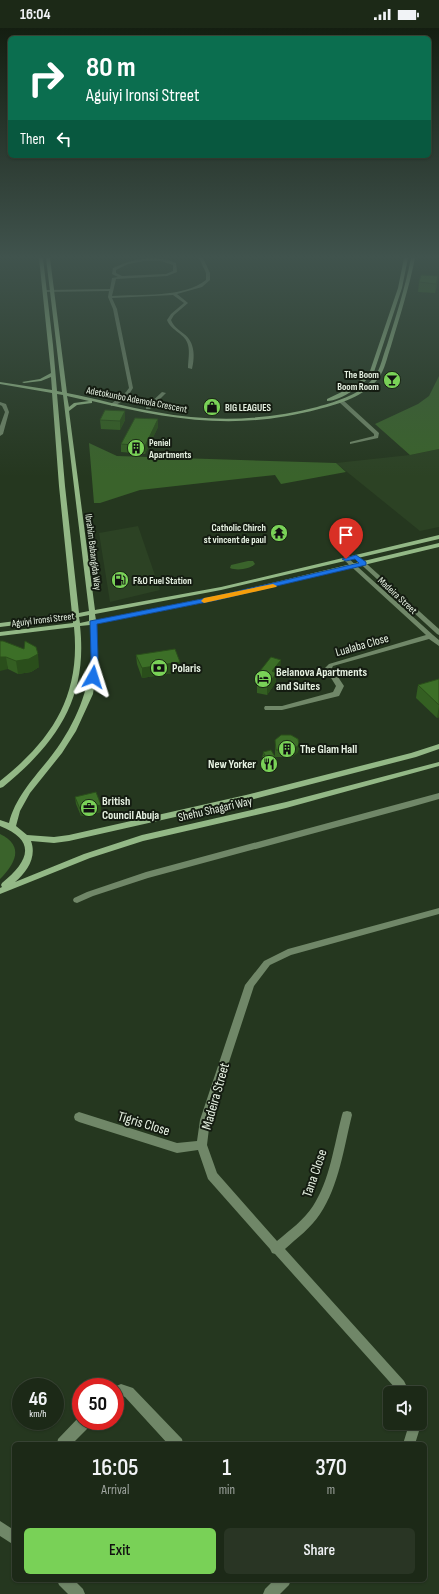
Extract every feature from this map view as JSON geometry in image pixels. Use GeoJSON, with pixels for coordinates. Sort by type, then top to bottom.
{"type":"FeatureCollection","features":[{"type":"Feature","properties":{"kind":"main road","name":"Ibrahim Babangida Way"},"geometry":{"type":"LineString","coordinates":[[0,785],[18,771],[41,747],[59,723],[68,706],[76,683],[79,665],[79,646],[62,486],[49,331]]}},
{"type":"Feature","properties":{"kind":"main road","name":"Ibrahim Babangida Way"},"geometry":{"type":"LineString","coordinates":[[12,827],[16,811],[28,792],[59,751],[82,712],[89,694],[95,658],[92,613],[58,331]]}},
{"type":"Feature","properties":{"kind":"main road","name":"Adetokunbo Ademola Crescent"},"geometry":{"type":"LineString","coordinates":[[0,378],[148,408],[200,415],[256,415],[305,407],[329,400],[350,390],[363,381],[374,368],[384,331]]}},
{"type":"Feature","properties":{"kind":"main road","name":"Adetokunbo Ademola Crescent"},"geometry":{"type":"LineString","coordinates":[[65,391],[113,405],[170,416],[232,420],[291,414],[341,401],[373,382],[383,368],[394,331]]}},
{"type":"Feature","properties":{"kind":"main road"},"geometry":{"type":"LineString","coordinates":[[24,382],[41,380],[53,374]]}},
{"type":"Feature","properties":{"kind":"main road","name":"Adetokunbo Ademola Crescent"},"geometry":{"type":"LineString","coordinates":[[0,383],[54,389]]}},
{"type":"Feature","properties":{"kind":"main road"},"geometry":{"type":"LineString","coordinates":[[67,411],[81,403],[98,401]]}},
{"type":"Feature","properties":{"kind":"main road","name":"Aguiyi Ironsi Street"},"geometry":{"type":"LineString","coordinates":[[0,626],[92,613],[211,591],[439,537]]}},
{"type":"Feature","properties":{"kind":"main road","name":"Aguiyi Ironsi Street"},"geometry":{"type":"LineString","coordinates":[[0,634],[93,623],[217,598],[354,567],[439,545]]}},
{"type":"Feature","properties":{"kind":"main road","name":"Shehu Shagari Way"},"geometry":{"type":"LineString","coordinates":[[27,838],[54,840],[69,838],[246,798],[405,757],[439,746]]}},
{"type":"Feature","properties":{"kind":"main road","name":"Shehu Shagari Way"},"geometry":{"type":"LineString","coordinates":[[0,890],[87,856],[142,838],[286,805],[439,764]]}},
{"type":"Feature","properties":{"kind":"main road"},"geometry":{"type":"LineString","coordinates":[[0,824],[20,831],[27,838],[29,856],[24,868],[15,878],[0,890]]}},
{"type":"Feature","properties":{"kind":"street"},"geometry":{"type":"LineString","coordinates":[[113,405],[128,393],[131,388],[119,331]]}},
{"type":"Feature","properties":{"kind":"street"},"geometry":{"type":"LineString","coordinates":[[177,331],[187,338],[190,344],[190,368]]}},
{"type":"Feature","properties":{"kind":"street"},"geometry":{"type":"LineString","coordinates":[[148,408],[164,393]]}},
{"type":"Feature","properties":{"kind":"street"},"geometry":{"type":"LineString","coordinates":[[341,401],[377,434],[376,437],[352,443]]}},
{"type":"Feature","properties":{"kind":"street"},"geometry":{"type":"LineString","coordinates":[[0,403],[4,405],[7,412],[0,434]]}},
{"type":"Feature","properties":{"kind":"street","name":"Madeira Street"},"geometry":{"type":"LineString","coordinates":[[356,557],[439,633]]}},
{"type":"Feature","properties":{"kind":"street"},"geometry":{"type":"LineString","coordinates":[[346,559],[439,644]]}},
{"type":"Feature","properties":{"kind":"street","name":"Lualaba Close"},"geometry":{"type":"LineString","coordinates":[[268,708],[282,708],[336,694],[340,690],[340,686],[329,671],[328,668],[331,665],[431,636]]}},
{"type":"Feature","properties":{"kind":"street"},"geometry":{"type":"LineString","coordinates":[[77,900],[90,894],[146,875],[439,796]]}},
{"type":"Feature","properties":{"kind":"street","name":"Madeira Street"},"geometry":{"type":"LineString","coordinates":[[400,1386],[212,1176],[202,1145],[205,1120],[250,985],[266,963],[288,952],[439,911]]}},
{"type":"Feature","properties":{"kind":"street","name":"Tana Close"},"geometry":{"type":"LineString","coordinates":[[276,1249],[303,1225],[317,1210],[328,1182],[347,1115]]}},
{"type":"Feature","properties":{"kind":"street","name":"Tigris Close"},"geometry":{"type":"LineString","coordinates":[[79,1118],[177,1148],[202,1145]]}},
{"type":"Feature","properties":{"kind":"street"},"geometry":{"type":"LineString","coordinates":[[124,1391],[129,1392],[175,1442]]}},
{"type":"Feature","properties":{"kind":"street"},"geometry":{"type":"LineString","coordinates":[[65,1442],[76,1430]]}},
{"type":"Feature","properties":{"kind":"street"},"geometry":{"type":"LineString","coordinates":[[410,1442],[413,1430]]}},
{"type":"Feature","properties":{"kind":"street"},"geometry":{"type":"LineString","coordinates":[[0,1528],[12,1537]]}},
{"type":"Feature","properties":{"kind":"street"},"geometry":{"type":"LineString","coordinates":[[66,1582],[78,1594]]}},
{"type":"Feature","properties":{"kind":"street"},"geometry":{"type":"LineString","coordinates":[[270,1594],[282,1582]]}},
{"type":"Feature","properties":{"kind":"shaded area"},"geometry":{"type":"Polygon","coordinates":[[[439,449],[439,527],[420,531],[336,463],[410,455],[439,449]]]}},
{"type":"Feature","properties":{"kind":"shaded area"},"geometry":{"type":"Polygon","coordinates":[[[138,526],[160,590],[110,602],[99,533],[138,526]]]}},
{"type":"Feature","properties":{"kind":"green space"},"geometry":{"type":"Polygon","coordinates":[[[439,376],[439,449],[410,455],[375,424],[418,404],[429,396],[439,376]]]}},
{"type":"Feature","properties":{"kind":"green space"},"geometry":{"type":"Polygon","coordinates":[[[89,443],[117,456],[336,463],[346,472],[281,484],[275,475],[140,490],[100,503],[94,503],[89,443]]]}},
{"type":"Feature","properties":{"kind":"green space"},"geometry":{"type":"Polygon","coordinates":[[[253,561],[255,564],[243,569],[230,568],[231,565],[253,561]]]}},
{"type":"Feature","properties":{"kind":"green space"},"geometry":{"type":"Polygon","coordinates":[[[0,834],[13,844],[15,855],[10,867],[0,879],[0,834]]]}},
{"type":"Feature","properties":{"kind":"building"},"geometry":{"type":"Polygon","coordinates":[[[105,410],[125,411],[120,421],[100,420],[105,410]]]}},
{"type":"Feature","properties":{"kind":"building"},"geometry":{"type":"Polygon","coordinates":[[[135,418],[158,419],[145,446],[121,444],[135,418]]]}},
{"type":"Feature","properties":{"kind":"building"},"geometry":{"type":"Polygon","coordinates":[[[0,641],[24,649],[25,641],[36,647],[38,654],[29,659],[16,661],[6,657],[0,657],[0,641]]]}},
{"type":"Feature","properties":{"kind":"building"},"geometry":{"type":"Polygon","coordinates":[[[175,649],[180,662],[142,668],[136,655],[175,649]]]}},
{"type":"Feature","properties":{"kind":"building"},"geometry":{"type":"Polygon","coordinates":[[[271,657],[281,660],[272,671],[277,673],[267,685],[257,683],[265,673],[260,671],[271,657]]]}},
{"type":"Feature","properties":{"kind":"building"},"geometry":{"type":"Polygon","coordinates":[[[439,679],[439,705],[418,685],[439,679]]]}},
{"type":"Feature","properties":{"kind":"building"},"geometry":{"type":"Polygon","coordinates":[[[281,735],[291,735],[298,739],[299,745],[292,750],[276,750],[275,740],[281,735]]]}},
{"type":"Feature","properties":{"kind":"building"},"geometry":{"type":"Polygon","coordinates":[[[271,750],[277,760],[267,763],[262,756],[265,755],[263,752],[271,750]]]}},
{"type":"Feature","properties":{"kind":"building"},"geometry":{"type":"Polygon","coordinates":[[[96,792],[101,805],[80,809],[75,797],[96,792]]]}},
{"type":"Feature","properties":{"kind":"slow traffic"},"geometry":{"type":"LineString","coordinates":[[204,601],[273,586]]}},
{"type":"Feature","properties":{"kind":"place","name":"The Boom Boom Room"},"geometry":{"type":"Point","coordinates":[392,380]}},
{"type":"Feature","properties":{"kind":"place","name":"BIG LEAGUES"},"geometry":{"type":"Point","coordinates":[212,407]}},
{"type":"Feature","properties":{"kind":"place","name":"Peniel Apartments"},"geometry":{"type":"Point","coordinates":[136,448]}},
{"type":"Feature","properties":{"kind":"place","name":"Catholic Chirch st vincent de paul"},"geometry":{"type":"Point","coordinates":[279,533]}},
{"type":"Feature","properties":{"kind":"place","name":"F&O Fuel Station"},"geometry":{"type":"Point","coordinates":[120,580]}},
{"type":"Feature","properties":{"kind":"place","name":"Polaris"},"geometry":{"type":"Point","coordinates":[159,668]}},
{"type":"Feature","properties":{"kind":"place","name":"Belanova Apartments and Suites"},"geometry":{"type":"Point","coordinates":[263,679]}},
{"type":"Feature","properties":{"kind":"place","name":"The Glam Hall"},"geometry":{"type":"Point","coordinates":[287,749]}},
{"type":"Feature","properties":{"kind":"place","name":"New Yorker"},"geometry":{"type":"Point","coordinates":[269,764]}},
{"type":"Feature","properties":{"kind":"place","name":"British Council Abuja"},"geometry":{"type":"Point","coordinates":[89,808]}},
{"type":"Feature","properties":{"kind":"route"},"geometry":{"type":"LineString","coordinates":[[93,677],[95,658],[93,623],[217,598],[364,564],[356,557],[346,559]]}}]}
